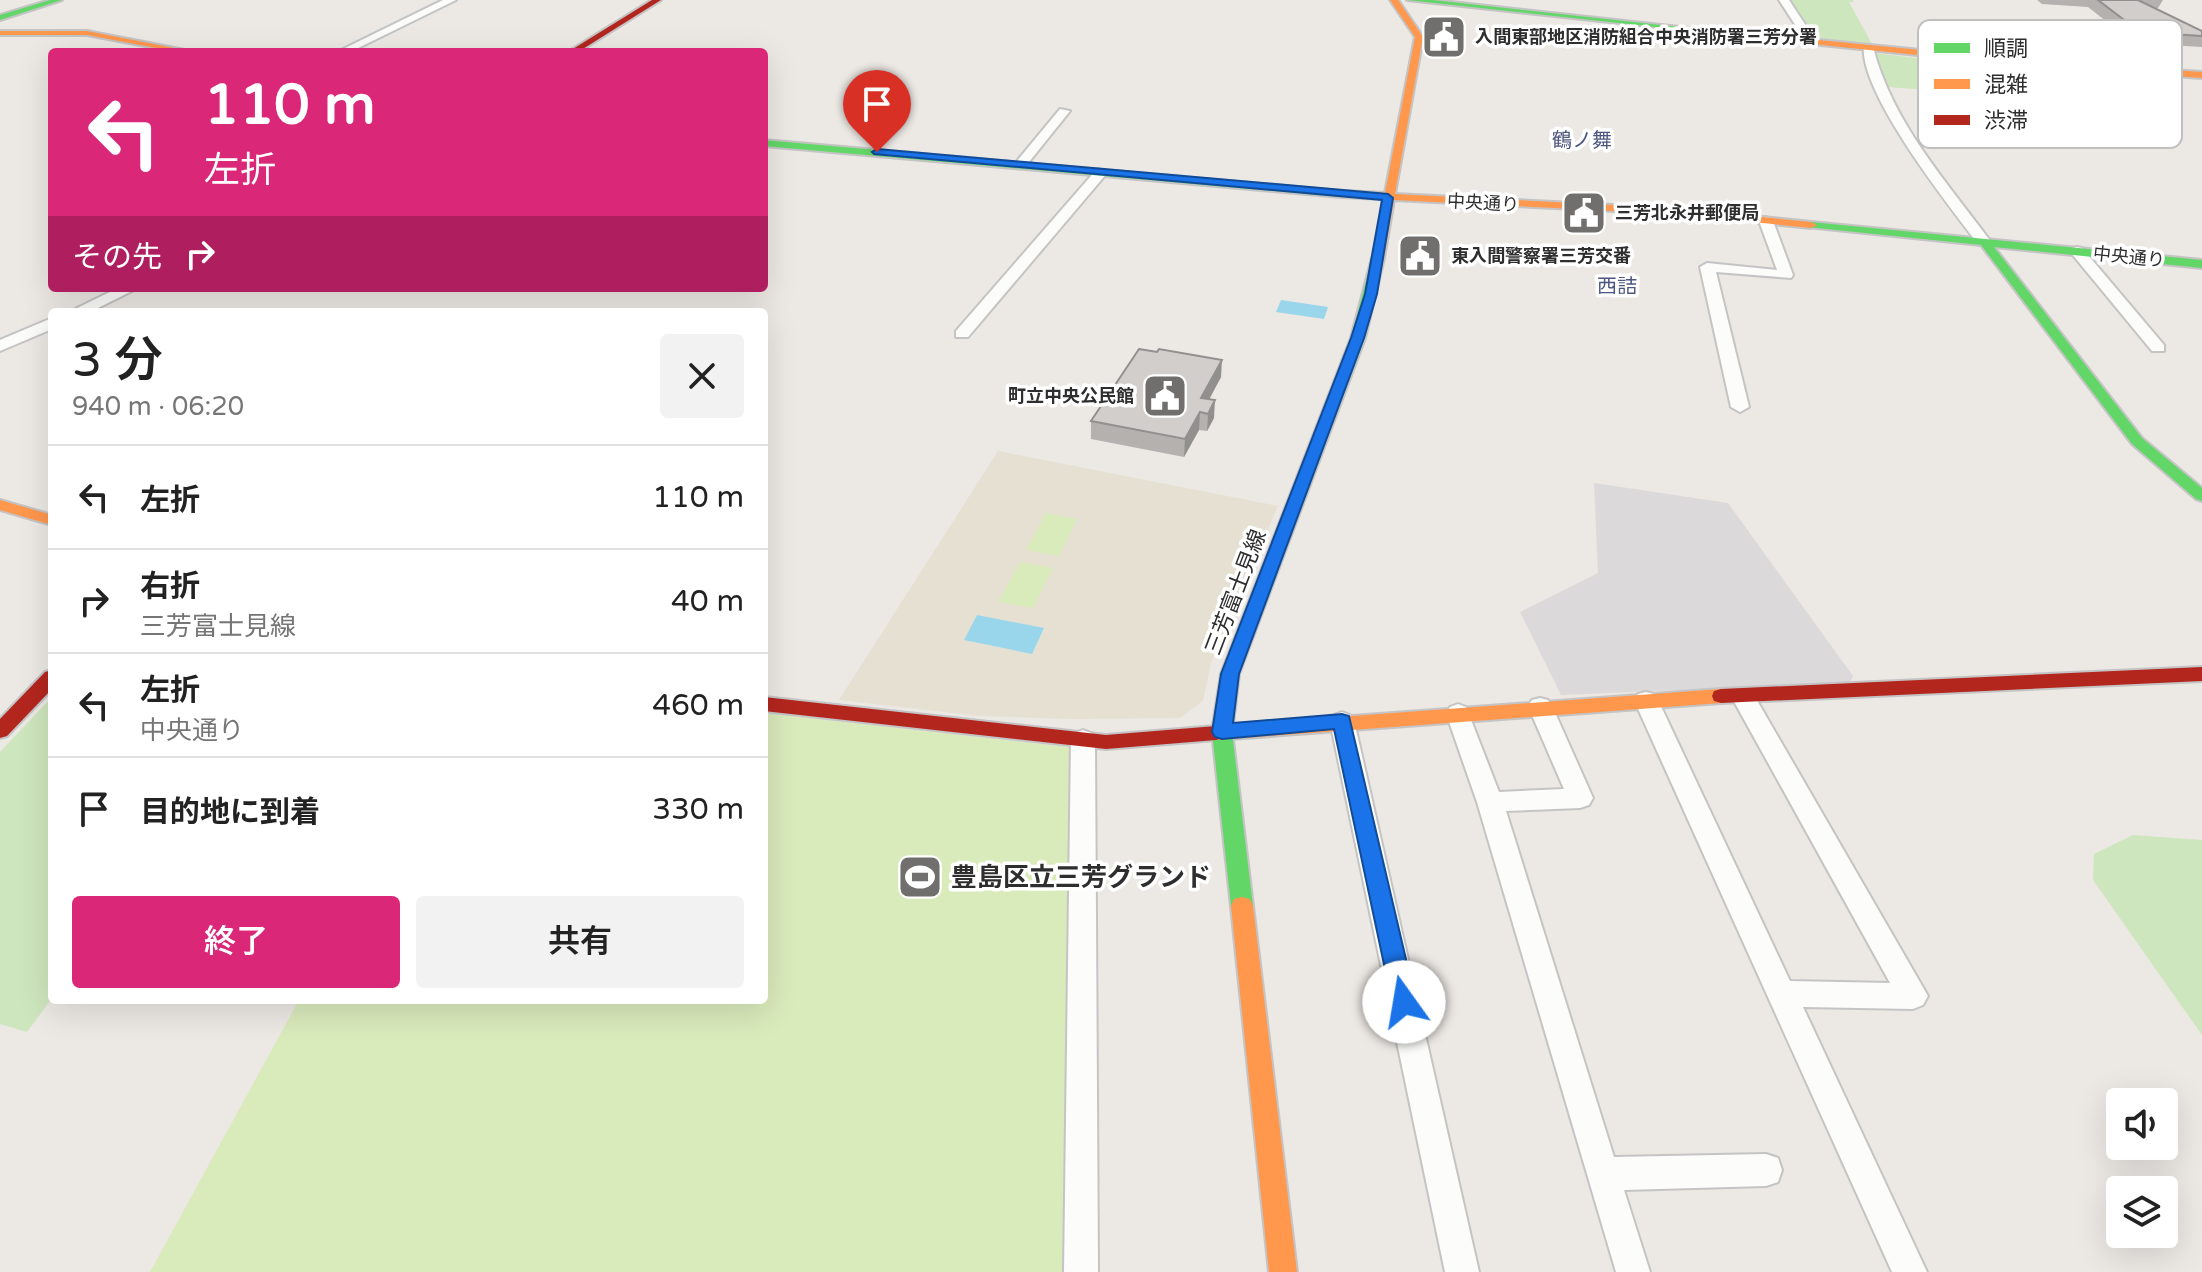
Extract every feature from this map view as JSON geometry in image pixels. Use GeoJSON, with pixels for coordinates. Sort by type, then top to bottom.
{"type":"FeatureCollection","features":[{"type":"Feature","properties":{"kind":"street"},"geometry":{"type":"LineString","coordinates":[[0,18],[58,0]]}},
{"type":"Feature","properties":{"kind":"street"},"geometry":{"type":"LineString","coordinates":[[350,48],[451,0]]}},
{"type":"Feature","properties":{"kind":"street"},"geometry":{"type":"LineString","coordinates":[[579,48],[657,0]]}},
{"type":"Feature","properties":{"kind":"street","name":"三芳富士見線"},"geometry":{"type":"LineString","coordinates":[[1283,1272],[1222,732],[1230,674],[1358,338],[1371,294],[1419,37],[1394,0]]}},
{"type":"Feature","properties":{"kind":"street"},"geometry":{"type":"LineString","coordinates":[[1411,0],[1918,52]]}},
{"type":"Feature","properties":{"kind":"street"},"geometry":{"type":"LineString","coordinates":[[1784,0],[1811,41]]}},
{"type":"Feature","properties":{"kind":"street"},"geometry":{"type":"LineString","coordinates":[[0,33],[87,33],[169,48]]}},
{"type":"Feature","properties":{"kind":"street"},"geometry":{"type":"LineString","coordinates":[[1868,47],[1886,97],[1950,199],[2137,441],[2202,496]]}},
{"type":"Feature","properties":{"kind":"street"},"geometry":{"type":"LineString","coordinates":[[2182,74],[2202,75]]}},
{"type":"Feature","properties":{"kind":"street"},"geometry":{"type":"LineString","coordinates":[[1021,164],[1064,111]]}},
{"type":"Feature","properties":{"kind":"street","name":"中央通り"},"geometry":{"type":"LineString","coordinates":[[768,143],[1388,198],[1674,211],[2202,264]]}},
{"type":"Feature","properties":{"kind":"street"},"geometry":{"type":"LineString","coordinates":[[962,334],[1102,172]]}},
{"type":"Feature","properties":{"kind":"street"},"geometry":{"type":"LineString","coordinates":[[1740,407],[1707,267],[1786,275],[1766,221]]}},
{"type":"Feature","properties":{"kind":"street"},"geometry":{"type":"LineString","coordinates":[[2077,251],[2158,348]]}},
{"type":"Feature","properties":{"kind":"street"},"geometry":{"type":"LineString","coordinates":[[86,308],[121,292]]}},
{"type":"Feature","properties":{"kind":"street"},"geometry":{"type":"LineString","coordinates":[[0,346],[48,325]]}},
{"type":"Feature","properties":{"kind":"street"},"geometry":{"type":"LineString","coordinates":[[0,505],[48,519]]}},
{"type":"Feature","properties":{"kind":"street"},"geometry":{"type":"LineString","coordinates":[[768,704],[1106,742],[1540,706],[2202,674]]}},
{"type":"Feature","properties":{"kind":"street"},"geometry":{"type":"LineString","coordinates":[[0,731],[48,681]]}},
{"type":"Feature","properties":{"kind":"street"},"geometry":{"type":"LineString","coordinates":[[1743,696],[1913,996],[1781,994]]}},
{"type":"Feature","properties":{"kind":"street"},"geometry":{"type":"LineString","coordinates":[[1646,700],[1910,1272]]}},
{"type":"Feature","properties":{"kind":"street"},"geometry":{"type":"LineString","coordinates":[[1490,802],[1580,798],[1540,706]]}},
{"type":"Feature","properties":{"kind":"street"},"geometry":{"type":"LineString","coordinates":[[1458,713],[1490,802],[1633,1272]]}},
{"type":"Feature","properties":{"kind":"street"},"geometry":{"type":"LineString","coordinates":[[1342,721],[1462,1272]]}},
{"type":"Feature","properties":{"kind":"street"},"geometry":{"type":"LineString","coordinates":[[1081,1272],[1083,739]]}},
{"type":"Feature","properties":{"kind":"street"},"geometry":{"type":"LineString","coordinates":[[1602,1174],[1766,1170]]}},
{"type":"Feature","properties":{"kind":"shaded area"},"geometry":{"type":"Polygon","coordinates":[[[998,451],[1278,506],[1211,663],[1203,701],[1180,718],[1072,719],[978,716],[839,700],[998,451]]]}},
{"type":"Feature","properties":{"kind":"shaded area"},"geometry":{"type":"Polygon","coordinates":[[[1594,483],[1728,503],[1853,676],[1850,683],[1561,695],[1520,612],[1598,573],[1594,483]]]}},
{"type":"Feature","properties":{"kind":"green space"},"geometry":{"type":"Polygon","coordinates":[[[1788,0],[1853,0],[1849,2],[1873,46],[1813,39],[1788,0]]]}},
{"type":"Feature","properties":{"kind":"green space"},"geometry":{"type":"Polygon","coordinates":[[[1874,53],[1918,58],[1918,89],[1887,87],[1874,53]]]}},
{"type":"Feature","properties":{"kind":"green space"},"geometry":{"type":"Polygon","coordinates":[[[1046,513],[1077,519],[1059,556],[1026,550],[1046,513]]]}},
{"type":"Feature","properties":{"kind":"green space"},"geometry":{"type":"Polygon","coordinates":[[[1020,562],[1053,568],[1033,608],[998,602],[1020,562]]]}},
{"type":"Feature","properties":{"kind":"green space"},"geometry":{"type":"Polygon","coordinates":[[[48,701],[48,1003],[27,1032],[0,1024],[0,752],[48,701]]]}},
{"type":"Feature","properties":{"kind":"green space","name":"豊島区立三芳グランド"},"geometry":{"type":"Polygon","coordinates":[[[768,713],[1068,747],[1076,754],[1072,1272],[150,1272],[297,1004],[768,1004],[768,713]]]}},
{"type":"Feature","properties":{"kind":"green space"},"geometry":{"type":"Polygon","coordinates":[[[2133,835],[2202,840],[2202,1035],[2093,880],[2094,854],[2133,835]]]}},
{"type":"Feature","properties":{"kind":"water"},"geometry":{"type":"Polygon","coordinates":[[[1281,300],[1328,307],[1324,319],[1276,312],[1281,300]]]}},
{"type":"Feature","properties":{"kind":"water"},"geometry":{"type":"Polygon","coordinates":[[[977,615],[1044,628],[1032,654],[964,640],[977,615]]]}},
{"type":"Feature","properties":{"kind":"building"},"geometry":{"type":"Polygon","coordinates":[[[2098,0],[2138,0],[2179,20],[2124,20],[2098,0]]]}},
{"type":"Feature","properties":{"kind":"building"},"geometry":{"type":"Polygon","coordinates":[[[1435,21],[1452,22],[1450,36],[1432,35],[1435,21]]]}},
{"type":"Feature","properties":{"kind":"building"},"geometry":{"type":"Polygon","coordinates":[[[2182,21],[2202,31],[2202,36],[2182,35],[2182,21]]]}},
{"type":"Feature","properties":{"kind":"building","name":"町立中央公民館"},"geometry":{"type":"Polygon","coordinates":[[[1139,349],[1157,352],[1159,349],[1222,360],[1201,398],[1215,400],[1208,414],[1200,412],[1185,439],[1091,421],[1139,349]]]}},
{"type":"Feature","properties":{"kind":"traffic: fast"},"geometry":{"type":"LineString","coordinates":[[0,18],[58,0]]}},
{"type":"Feature","properties":{"kind":"traffic: fast"},"geometry":{"type":"LineString","coordinates":[[1411,0],[1767,37]]}},
{"type":"Feature","properties":{"kind":"traffic: fast"},"geometry":{"type":"LineString","coordinates":[[768,143],[1341,194]]}},
{"type":"Feature","properties":{"kind":"traffic: fast"},"geometry":{"type":"LineString","coordinates":[[1811,225],[2202,264]]}},
{"type":"Feature","properties":{"kind":"traffic: fast"},"geometry":{"type":"LineString","coordinates":[[1984,242],[2137,441],[2202,496]]}},
{"type":"Feature","properties":{"kind":"traffic: fast"},"geometry":{"type":"LineString","coordinates":[[1242,906],[1222,732],[1230,674],[1358,338],[1378,258]]}},
{"type":"Feature","properties":{"kind":"traffic: slow"},"geometry":{"type":"LineString","coordinates":[[1378,258],[1419,37],[1394,0]]}},
{"type":"Feature","properties":{"kind":"traffic: slow"},"geometry":{"type":"LineString","coordinates":[[0,33],[87,33],[169,48]]}},
{"type":"Feature","properties":{"kind":"traffic: slow"},"geometry":{"type":"LineString","coordinates":[[1767,37],[1918,52]]}},
{"type":"Feature","properties":{"kind":"traffic: slow"},"geometry":{"type":"LineString","coordinates":[[2182,74],[2202,75]]}},
{"type":"Feature","properties":{"kind":"traffic: slow"},"geometry":{"type":"LineString","coordinates":[[1341,194],[1674,211],[1811,225]]}},
{"type":"Feature","properties":{"kind":"traffic: slow"},"geometry":{"type":"LineString","coordinates":[[0,505],[48,519]]}},
{"type":"Feature","properties":{"kind":"traffic: slow"},"geometry":{"type":"LineString","coordinates":[[1216,733],[1721,696]]}},
{"type":"Feature","properties":{"kind":"traffic: slow"},"geometry":{"type":"LineString","coordinates":[[1242,906],[1283,1272]]}},
{"type":"Feature","properties":{"kind":"traffic: jam"},"geometry":{"type":"LineString","coordinates":[[579,48],[657,0]]}},
{"type":"Feature","properties":{"kind":"traffic: jam"},"geometry":{"type":"LineString","coordinates":[[1721,696],[2202,674]]}},
{"type":"Feature","properties":{"kind":"traffic: jam"},"geometry":{"type":"LineString","coordinates":[[0,731],[48,681]]}},
{"type":"Feature","properties":{"kind":"traffic: jam"},"geometry":{"type":"LineString","coordinates":[[768,704],[1106,742],[1216,733]]}},
{"type":"Feature","properties":{"kind":"place","name":"入間東部地区消防組合中央消防署三芳分署"},"geometry":{"type":"Point","coordinates":[1444,37]}},
{"type":"Feature","properties":{"kind":"place","name":"三芳北永井郵便局"},"geometry":{"type":"Point","coordinates":[1584,213]}},
{"type":"Feature","properties":{"kind":"place","name":"東入間警察署三芳交番"},"geometry":{"type":"Point","coordinates":[1420,256]}},
{"type":"Feature","properties":{"kind":"place","name":"町立中央公民館"},"geometry":{"type":"Point","coordinates":[1165,396]}},
{"type":"Feature","properties":{"kind":"place","name":"豊島区立三芳グランド"},"geometry":{"type":"Point","coordinates":[920,877]}},
{"type":"Feature","properties":{"kind":"district","name":"鶴ノ舞"},"geometry":{"type":"Point","coordinates":[1582,140]}},
{"type":"Feature","properties":{"kind":"district","name":"西詰"},"geometry":{"type":"Point","coordinates":[1617,286]}},
{"type":"Feature","properties":{"kind":"route"},"geometry":{"type":"LineString","coordinates":[[877,152],[1388,198],[1371,294],[1358,338],[1230,674],[1222,732],[1342,721],[1404,1002]]}}]}
